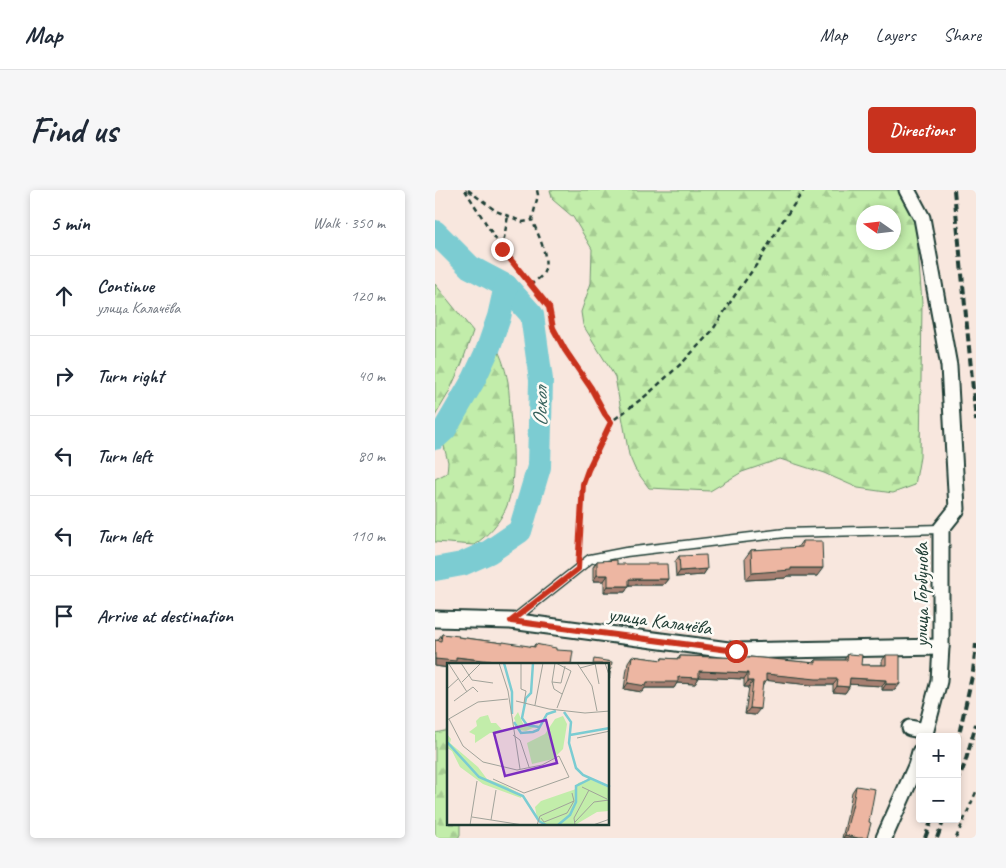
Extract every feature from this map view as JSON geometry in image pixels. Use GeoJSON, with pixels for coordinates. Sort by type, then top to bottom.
{"type":"FeatureCollection","features":[{"type":"Feature","properties":{"kind":"street","name":"улица Горбунова"},"geometry":{"type":"LineString","coordinates":[[907,190],[921,218],[949,366],[957,509],[941,529],[941,646],[939,681],[925,733]]}},
{"type":"Feature","properties":{"kind":"street","name":"улица Калачёва"},"geometry":{"type":"LineString","coordinates":[[435,619],[511,621],[736,651],[941,646]]}},
{"type":"Feature","properties":{"kind":"street"},"geometry":{"type":"LineString","coordinates":[[910,728],[922,733]]}},
{"type":"Feature","properties":{"kind":"street"},"geometry":{"type":"LineString","coordinates":[[884,838],[916,766]]}},
{"type":"Feature","properties":{"kind":"lane"},"geometry":{"type":"LineString","coordinates":[[511,621],[590,559],[626,552],[785,533],[941,529]]}},
{"type":"Feature","properties":{"kind":"path"},"geometry":{"type":"LineString","coordinates":[[467,190],[496,211],[523,222],[532,220]]}},
{"type":"Feature","properties":{"kind":"path"},"geometry":{"type":"LineString","coordinates":[[467,190],[502,249],[549,307],[553,328],[611,422]]}},
{"type":"Feature","properties":{"kind":"path"},"geometry":{"type":"LineString","coordinates":[[530,285],[543,274],[546,260],[532,220],[538,195],[537,190]]}},
{"type":"Feature","properties":{"kind":"path"},"geometry":{"type":"LineString","coordinates":[[578,569],[583,484],[611,422],[648,394],[684,361],[712,331],[804,190]]}},
{"type":"Feature","properties":{"kind":"path"},"geometry":{"type":"LineString","coordinates":[[502,249],[508,216]]}},
{"type":"Feature","properties":{"kind":"path"},"geometry":{"type":"LineString","coordinates":[[956,838],[976,792]]}},
{"type":"Feature","properties":{"kind":"green space"},"geometry":{"type":"Polygon","coordinates":[[[550,190],[898,190],[916,224],[922,303],[920,457],[915,485],[893,493],[858,488],[824,473],[780,459],[742,472],[710,491],[649,488],[635,469],[629,455],[615,377],[583,325],[581,312],[591,283],[592,249],[573,217],[553,200],[550,190]]]}},
{"type":"Feature","properties":{"kind":"green space"},"geometry":{"type":"Polygon","coordinates":[[[435,284],[473,331],[462,363],[448,394],[435,416],[435,284]]]}},
{"type":"Feature","properties":{"kind":"green space"},"geometry":{"type":"Polygon","coordinates":[[[492,339],[502,360],[508,382],[513,461],[512,486],[509,498],[503,514],[496,524],[489,533],[474,545],[435,542],[435,479],[447,473],[448,462],[443,442],[467,402],[482,371],[492,339]]]}},
{"type":"Feature","properties":{"kind":"green space"},"geometry":{"type":"Polygon","coordinates":[[[447,730],[447,826],[460,826],[458,838],[435,838],[435,733],[447,730]]]}},
{"type":"Feature","properties":{"kind":"building"},"geometry":{"type":"Polygon","coordinates":[[[802,541],[822,541],[823,568],[791,568],[791,570],[752,573],[751,550],[802,547],[802,541]]]}},
{"type":"Feature","properties":{"kind":"building"},"geometry":{"type":"Polygon","coordinates":[[[706,555],[707,569],[680,571],[679,556],[706,555]]]}},
{"type":"Feature","properties":{"kind":"building"},"geometry":{"type":"Polygon","coordinates":[[[617,560],[617,564],[667,564],[668,579],[629,579],[629,586],[608,586],[608,575],[597,575],[597,561],[617,560]]]}},
{"type":"Feature","properties":{"kind":"building"},"geometry":{"type":"Polygon","coordinates":[[[442,634],[535,647],[535,644],[556,648],[556,650],[573,651],[571,663],[500,663],[456,657],[456,661],[435,659],[435,640],[441,641],[442,634]]]}},
{"type":"Feature","properties":{"kind":"building"},"geometry":{"type":"Polygon","coordinates":[[[848,654],[862,655],[861,665],[886,665],[886,655],[900,655],[900,684],[886,684],[886,680],[850,678],[849,687],[837,686],[838,679],[816,679],[766,674],[766,682],[763,682],[760,709],[750,708],[753,681],[748,681],[748,673],[699,671],[699,678],[678,677],[678,682],[647,682],[646,686],[628,683],[632,656],[662,660],[662,658],[680,659],[680,656],[750,657],[816,663],[816,660],[847,660],[848,654]]]}},
{"type":"Feature","properties":{"kind":"building"},"geometry":{"type":"Polygon","coordinates":[[[594,659],[612,662],[610,673],[610,663],[593,663],[594,659]]]}},
{"type":"Feature","properties":{"kind":"building"},"geometry":{"type":"Polygon","coordinates":[[[856,786],[875,789],[869,822],[871,823],[867,838],[845,835],[856,786]]]}},
{"type":"Feature","properties":{"kind":"waterway","name":"Оскол"},"geometry":{"type":"LineString","coordinates":[[435,232],[470,267],[506,286],[532,315],[541,380],[539,467],[520,531],[489,552],[462,564],[435,569]]}},
{"type":"Feature","properties":{"kind":"waterway"},"geometry":{"type":"LineString","coordinates":[[435,438],[445,429],[474,379],[488,349],[499,317],[506,286]]}},
{"type":"Feature","properties":{"kind":"railway"},"geometry":{"type":"LineString","coordinates":[[954,190],[976,421]]}},
{"type":"Feature","properties":{"kind":"railway"},"geometry":{"type":"LineString","coordinates":[[959,733],[973,672],[976,644]]}},
{"type":"Feature","properties":{"kind":"railway"},"geometry":{"type":"LineString","coordinates":[[959,778],[976,724]]}},
{"type":"Feature","properties":{"kind":"railway"},"geometry":{"type":"LineString","coordinates":[[925,838],[931,823]]}},
{"type":"Feature","properties":{"kind":"railway"},"geometry":{"type":"LineString","coordinates":[[937,838],[943,823]]}},
{"type":"Feature","properties":{"kind":"route"},"geometry":{"type":"LineString","coordinates":[[502,249],[549,307],[553,328],[611,422],[583,484],[578,569],[511,621],[736,651]]}}]}
